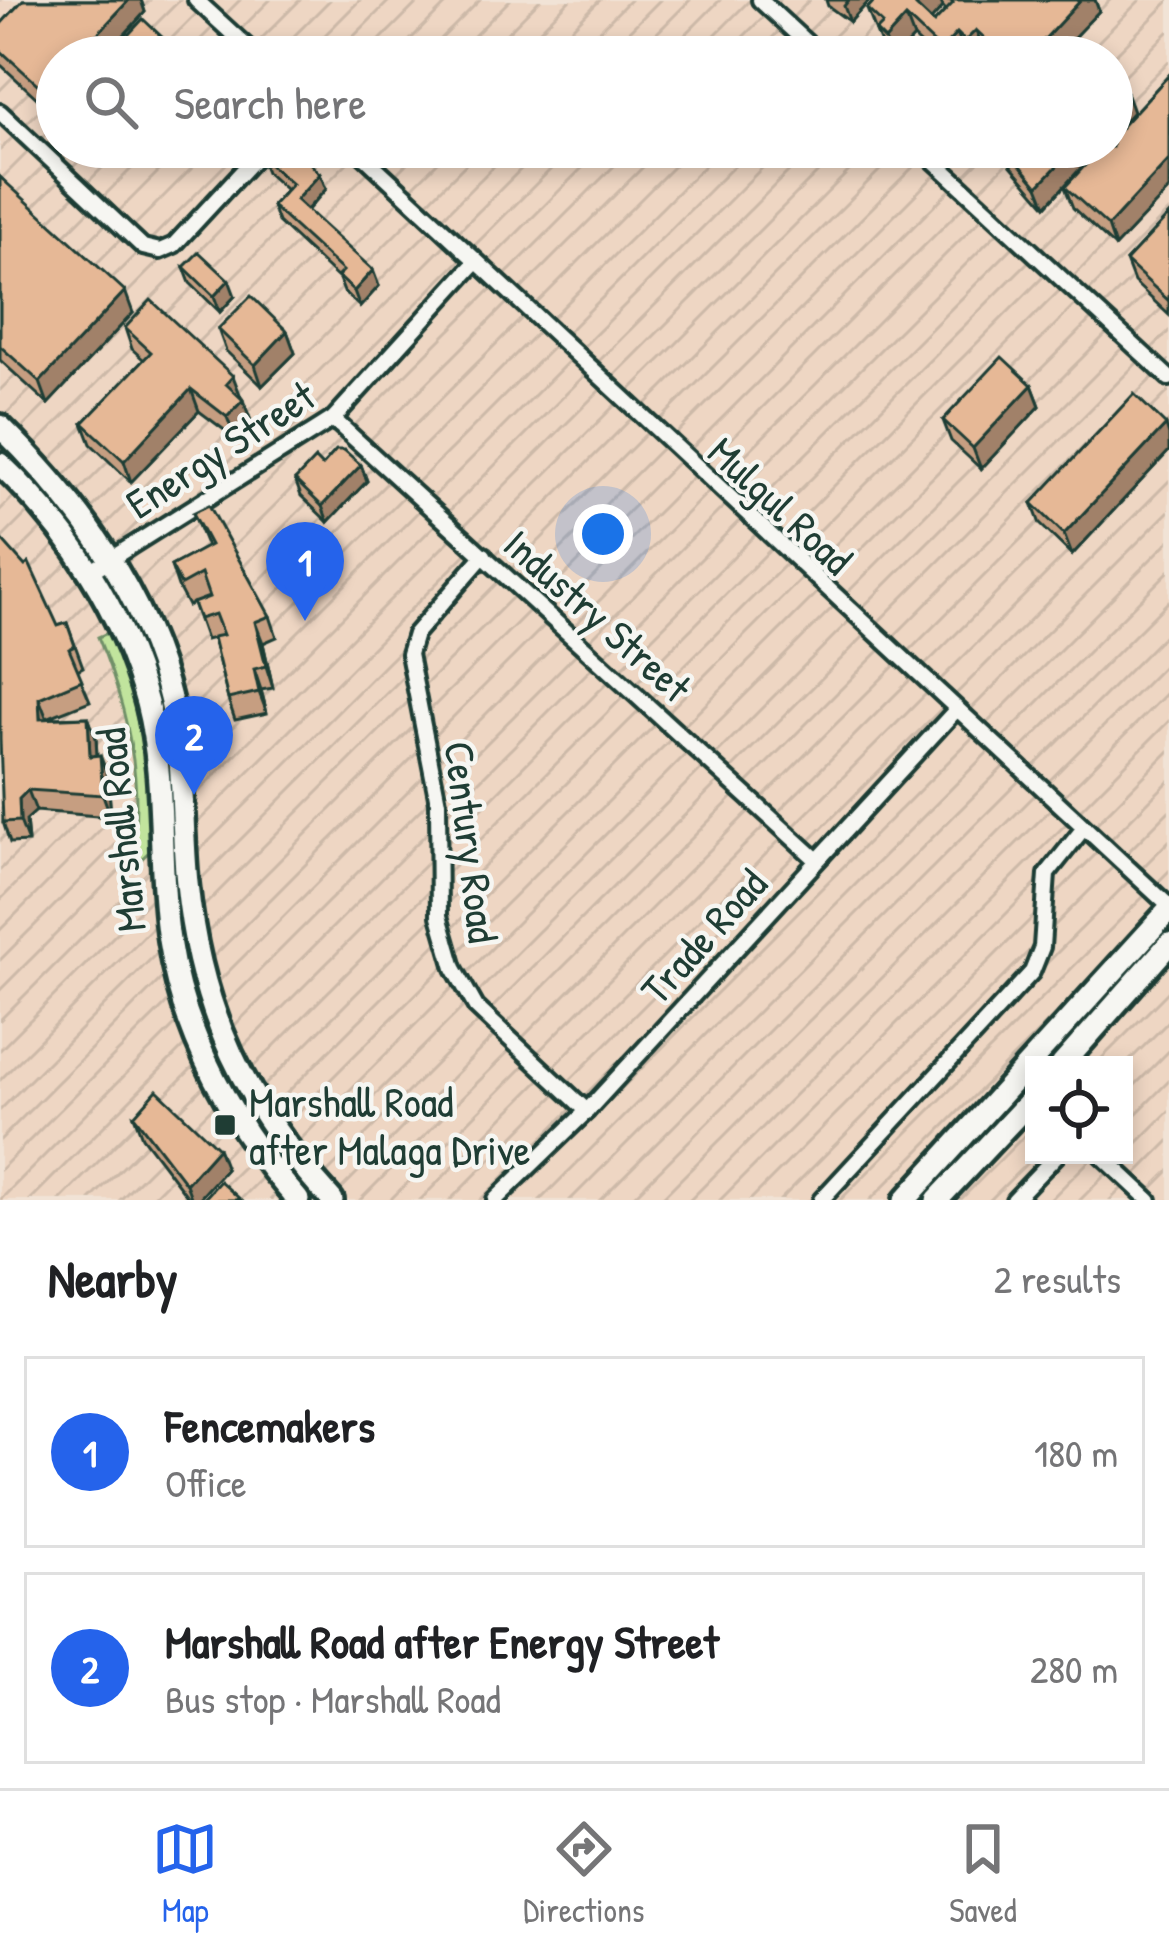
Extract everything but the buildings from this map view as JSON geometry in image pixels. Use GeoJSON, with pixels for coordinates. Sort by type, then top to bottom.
{"type":"FeatureCollection","features":[{"type":"Feature","properties":{"kind":"main road","name":"Marshall Road"},"geometry":{"type":"LineString","coordinates":[[0,426],[62,488],[110,559],[157,655],[171,701],[175,874],[169,942],[193,1031],[253,1145],[298,1200]]}},
{"type":"Feature","properties":{"kind":"main road","name":"Marshall Road"},"geometry":{"type":"LineString","coordinates":[[0,466],[46,509],[90,572],[131,656],[147,706],[175,874],[230,1055],[259,1111],[332,1200]]}},
{"type":"Feature","properties":{"kind":"main road"},"geometry":{"type":"LineString","coordinates":[[1055,1056],[1169,908]]}},
{"type":"Feature","properties":{"kind":"main road"},"geometry":{"type":"LineString","coordinates":[[1070,1056],[1169,944]]}},
{"type":"Feature","properties":{"kind":"main road"},"geometry":{"type":"LineString","coordinates":[[905,1200],[1025,1093]]}},
{"type":"Feature","properties":{"kind":"main road"},"geometry":{"type":"LineString","coordinates":[[938,1200],[1025,1094]]}},
{"type":"Feature","properties":{"kind":"street"},"geometry":{"type":"LineString","coordinates":[[196,0],[235,36]]}},
{"type":"Feature","properties":{"kind":"street"},"geometry":{"type":"LineString","coordinates":[[760,0],[799,36]]}},
{"type":"Feature","properties":{"kind":"street"},"geometry":{"type":"LineString","coordinates":[[0,112],[36,146]]}},
{"type":"Feature","properties":{"kind":"street"},"geometry":{"type":"LineString","coordinates":[[59,168],[143,247],[160,251],[174,245],[246,168]]}},
{"type":"Feature","properties":{"kind":"street","name":"Mulgul Road"},"geometry":{"type":"LineString","coordinates":[[376,168],[1169,908]]}},
{"type":"Feature","properties":{"kind":"street"},"geometry":{"type":"LineString","coordinates":[[942,168],[1169,378]]}},
{"type":"Feature","properties":{"kind":"street","name":"Energy Street"},"geometry":{"type":"LineString","coordinates":[[90,572],[333,419],[474,264]]}},
{"type":"Feature","properties":{"kind":"street","name":"Industry Street"},"geometry":{"type":"LineString","coordinates":[[333,419],[817,860]]}},
{"type":"Feature","properties":{"kind":"street","name":"Century Road"},"geometry":{"type":"LineString","coordinates":[[484,555],[415,634],[409,654],[438,802],[440,916],[454,968],[476,1006],[587,1111]]}},
{"type":"Feature","properties":{"kind":"street","name":"Trade Road"},"geometry":{"type":"LineString","coordinates":[[495,1200],[587,1111],[955,711]]}},
{"type":"Feature","properties":{"kind":"street"},"geometry":{"type":"LineString","coordinates":[[821,1200],[1032,972],[1042,947],[1047,874],[1083,829]]}},
{"type":"Feature","properties":{"kind":"street"},"geometry":{"type":"LineString","coordinates":[[1014,1200],[1048,1164]]}},
{"type":"Feature","properties":{"kind":"street"},"geometry":{"type":"LineString","coordinates":[[1111,1164],[1149,1200]]}},
{"type":"Feature","properties":{"kind":"shaded area"},"geometry":{"type":"Polygon","coordinates":[[[0,0],[1169,0],[1169,1200],[0,1200],[0,0]]]}},
{"type":"Feature","properties":{"kind":"green space"},"geometry":{"type":"Polygon","coordinates":[[[112,631],[136,712],[149,793],[152,849],[135,865],[121,851],[124,840],[134,839],[133,762],[116,685],[98,637],[112,631]]]}},
{"type":"Feature","properties":{"kind":"place","name":"Fencemakers"},"geometry":{"type":"Point","coordinates":[305,621]}},
{"type":"Feature","properties":{"kind":"place","name":"Marshall Road after Energy Street"},"geometry":{"type":"Point","coordinates":[194,795]}},
{"type":"Feature","properties":{"kind":"place","name":"Marshall Road after Malaga Drive"},"geometry":{"type":"Point","coordinates":[225,1125]}}]}
